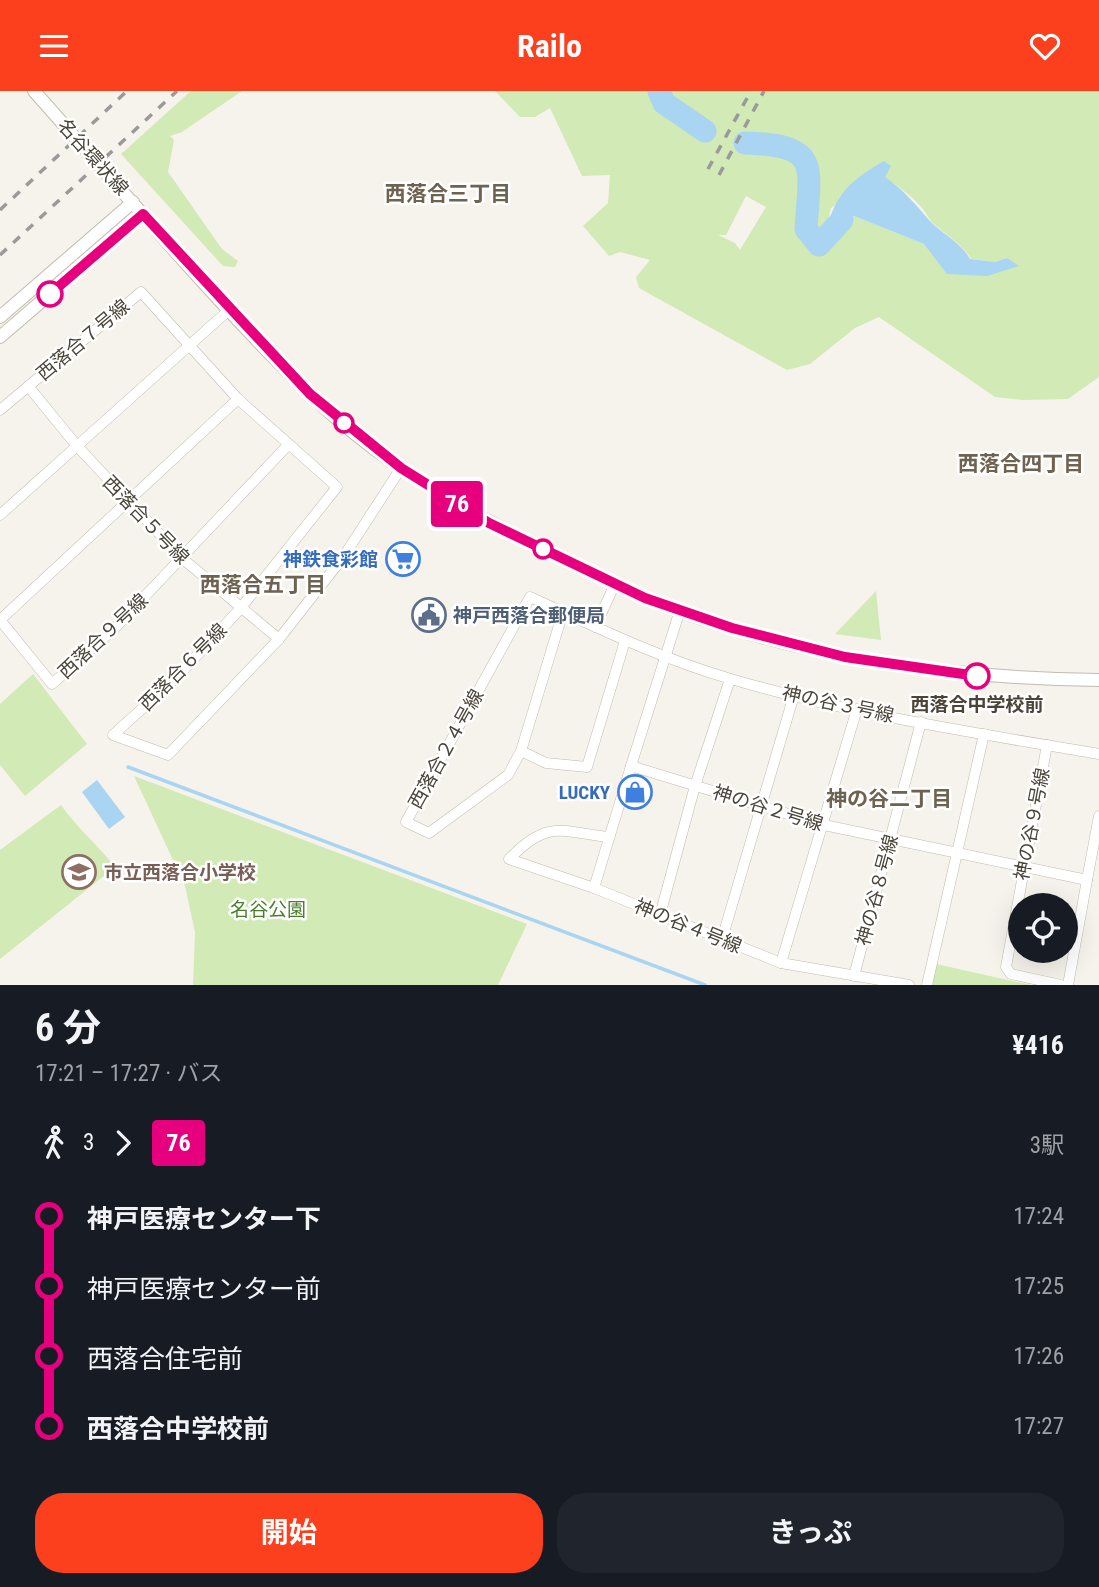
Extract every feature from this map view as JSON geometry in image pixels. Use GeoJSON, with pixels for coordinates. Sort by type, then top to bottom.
{"type":"FeatureCollection","features":[{"type":"Feature","properties":{"kind":"street","name":"名谷環状線"},"geometry":{"type":"LineString","coordinates":[[34,91],[132,202],[310,394],[401,468],[489,523],[615,584],[732,628],[845,657],[977,676],[1099,680]]}},
{"type":"Feature","properties":{"kind":"street"},"geometry":{"type":"LineString","coordinates":[[0,317],[132,202]]}},
{"type":"Feature","properties":{"kind":"street"},"geometry":{"type":"LineString","coordinates":[[0,337],[143,214]]}},
{"type":"Feature","properties":{"kind":"street","name":"西落合７号線"},"geometry":{"type":"LineString","coordinates":[[0,410],[141,292],[190,347]]}},
{"type":"Feature","properties":{"kind":"street"},"geometry":{"type":"LineString","coordinates":[[0,515],[230,309]]}},
{"type":"Feature","properties":{"kind":"street","name":"西落合６号線"},"geometry":{"type":"LineString","coordinates":[[190,347],[239,399],[337,487],[240,608],[175,679],[113,735],[168,755],[279,639]]}},
{"type":"Feature","properties":{"kind":"street","name":"西落合５号線"},"geometry":{"type":"LineString","coordinates":[[28,386],[77,446],[183,559],[279,639]]}},
{"type":"Feature","properties":{"kind":"street","name":"西落合９号線"},"geometry":{"type":"LineString","coordinates":[[239,399],[0,620],[52,684],[113,630],[288,445]]}},
{"type":"Feature","properties":{"kind":"street"},"geometry":{"type":"LineString","coordinates":[[279,639],[344,556],[401,468]]}},
{"type":"Feature","properties":{"kind":"street"},"geometry":{"type":"LineString","coordinates":[[595,627],[615,584]]}},
{"type":"Feature","properties":{"kind":"street","name":"西落合２４号線"},"geometry":{"type":"LineString","coordinates":[[564,612],[521,751],[508,775],[429,833],[407,822],[530,597],[664,656]]}},
{"type":"Feature","properties":{"kind":"street"},"geometry":{"type":"LineString","coordinates":[[594,888],[680,610]]}},
{"type":"Feature","properties":{"kind":"street"},"geometry":{"type":"LineString","coordinates":[[521,751],[546,763],[587,767],[625,641]]}},
{"type":"Feature","properties":{"kind":"street","name":"神の谷３号線"},"geometry":{"type":"LineString","coordinates":[[664,656],[730,679],[794,695],[921,722],[1099,754]]}},
{"type":"Feature","properties":{"kind":"street"},"geometry":{"type":"LineString","coordinates":[[660,915],[695,786],[730,679]]}},
{"type":"Feature","properties":{"kind":"street"},"geometry":{"type":"LineString","coordinates":[[722,939],[759,805],[794,695]]}},
{"type":"Feature","properties":{"kind":"street"},"geometry":{"type":"LineString","coordinates":[[782,963],[857,709]]}},
{"type":"Feature","properties":{"kind":"street","name":"神の谷８号線"},"geometry":{"type":"LineString","coordinates":[[854,976],[921,722]]}},
{"type":"Feature","properties":{"kind":"street"},"geometry":{"type":"LineString","coordinates":[[927,985],[984,734]]}},
{"type":"Feature","properties":{"kind":"street","name":"神の谷９号線"},"geometry":{"type":"LineString","coordinates":[[1047,745],[1006,967],[1011,974],[1061,985]]}},
{"type":"Feature","properties":{"kind":"street","name":"神の谷２号線"},"geometry":{"type":"LineString","coordinates":[[631,766],[824,825],[1087,880]]}},
{"type":"Feature","properties":{"kind":"street"},"geometry":{"type":"LineString","coordinates":[[1068,985],[1099,817]]}},
{"type":"Feature","properties":{"kind":"street","name":"神の谷４号線"},"geometry":{"type":"LineString","coordinates":[[608,837],[551,830],[529,838],[509,859],[594,888],[782,963],[909,985]]}},
{"type":"Feature","properties":{"kind":"green space"},"geometry":{"type":"Polygon","coordinates":[[[191,91],[242,91],[182,132],[170,136],[174,140],[168,172],[222,249],[238,261],[235,267],[223,266],[121,154],[191,91]]]}},
{"type":"Feature","properties":{"kind":"green space"},"geometry":{"type":"Polygon","coordinates":[[[495,91],[1099,91],[1099,377],[1068,399],[1024,400],[995,397],[879,317],[855,328],[810,364],[787,370],[639,288],[636,277],[650,260],[620,252],[609,256],[583,226],[608,203],[610,175],[582,176],[550,108],[535,117],[520,117],[495,91]],[[884,177],[831,208],[827,226],[829,231],[823,237],[822,246],[839,225],[854,216],[924,244],[987,276],[1007,258],[995,262],[971,259],[958,243],[931,221],[914,199],[884,177]],[[746,196],[726,235],[718,235],[735,243],[740,250],[766,207],[746,196]]]}},
{"type":"Feature","properties":{"kind":"green space"},"geometry":{"type":"Polygon","coordinates":[[[876,591],[881,640],[835,634],[876,591]]]}},
{"type":"Feature","properties":{"kind":"green space"},"geometry":{"type":"Polygon","coordinates":[[[33,674],[87,744],[25,796],[0,765],[0,704],[33,674]]]}},
{"type":"Feature","properties":{"kind":"green space","name":"名谷公園"},"geometry":{"type":"Polygon","coordinates":[[[134,776],[527,924],[498,985],[193,985],[195,932],[185,886],[134,776]]]}},
{"type":"Feature","properties":{"kind":"green space"},"geometry":{"type":"Polygon","coordinates":[[[61,805],[115,867],[0,959],[0,850],[61,805]]]}},
{"type":"Feature","properties":{"kind":"green space"},"geometry":{"type":"Polygon","coordinates":[[[936,964],[1031,985],[931,985],[936,964]]]}},
{"type":"Feature","properties":{"kind":"water"},"geometry":{"type":"Polygon","coordinates":[[[884,161],[891,166],[885,177],[904,192],[970,259],[995,262],[1007,258],[1019,266],[987,276],[947,274],[924,244],[854,216],[839,225],[821,247],[823,237],[829,231],[827,226],[831,214],[842,195],[855,180],[884,161]]]}},
{"type":"Feature","properties":{"kind":"water"},"geometry":{"type":"Polygon","coordinates":[[[97,780],[125,817],[109,829],[82,792],[97,780]]]}},
{"type":"Feature","properties":{"kind":"waterway"},"geometry":{"type":"LineString","coordinates":[[659,91],[664,103],[705,131]]}},
{"type":"Feature","properties":{"kind":"waterway"},"geometry":{"type":"LineString","coordinates":[[745,143],[787,148],[799,154],[806,163],[809,189],[806,229],[819,245],[842,220]]}},
{"type":"Feature","properties":{"kind":"waterway"},"geometry":{"type":"LineString","coordinates":[[128,767],[705,985]]}},
{"type":"Feature","properties":{"kind":"railway"},"geometry":{"type":"LineString","coordinates":[[0,210],[127,91]]}},
{"type":"Feature","properties":{"kind":"railway"},"geometry":{"type":"LineString","coordinates":[[0,255],[177,91]]}},
{"type":"Feature","properties":{"kind":"railway"},"geometry":{"type":"LineString","coordinates":[[708,169],[751,91]]}},
{"type":"Feature","properties":{"kind":"railway"},"geometry":{"type":"LineString","coordinates":[[719,175],[764,91]]}},
{"type":"Feature","properties":{"kind":"bus line","name":"76"},"geometry":{"type":"LineString","coordinates":[[50,294],[143,214],[310,394],[401,468],[489,523],[645,598],[732,628],[845,657],[977,676]]}},
{"type":"Feature","properties":{"kind":"place","name":"神鉄食彩館"},"geometry":{"type":"Point","coordinates":[403,559]}},
{"type":"Feature","properties":{"kind":"place","name":"神戸西落合郵便局"},"geometry":{"type":"Point","coordinates":[429,615]}},
{"type":"Feature","properties":{"kind":"place","name":"西落合中学校前"},"geometry":{"type":"Point","coordinates":[977,676]}},
{"type":"Feature","properties":{"kind":"place","name":"LUCKY"},"geometry":{"type":"Point","coordinates":[635,792]}},
{"type":"Feature","properties":{"kind":"place","name":"市立西落合小学校"},"geometry":{"type":"Point","coordinates":[79,872]}},
{"type":"Feature","properties":{"kind":"district","name":"西落合三丁目"},"geometry":{"type":"Point","coordinates":[448,194]}},
{"type":"Feature","properties":{"kind":"district","name":"西落合四丁目"},"geometry":{"type":"Point","coordinates":[1021,464]}},
{"type":"Feature","properties":{"kind":"district","name":"西落合五丁目"},"geometry":{"type":"Point","coordinates":[263,585]}},
{"type":"Feature","properties":{"kind":"district","name":"神の谷二丁目"},"geometry":{"type":"Point","coordinates":[889,799]}}]}
